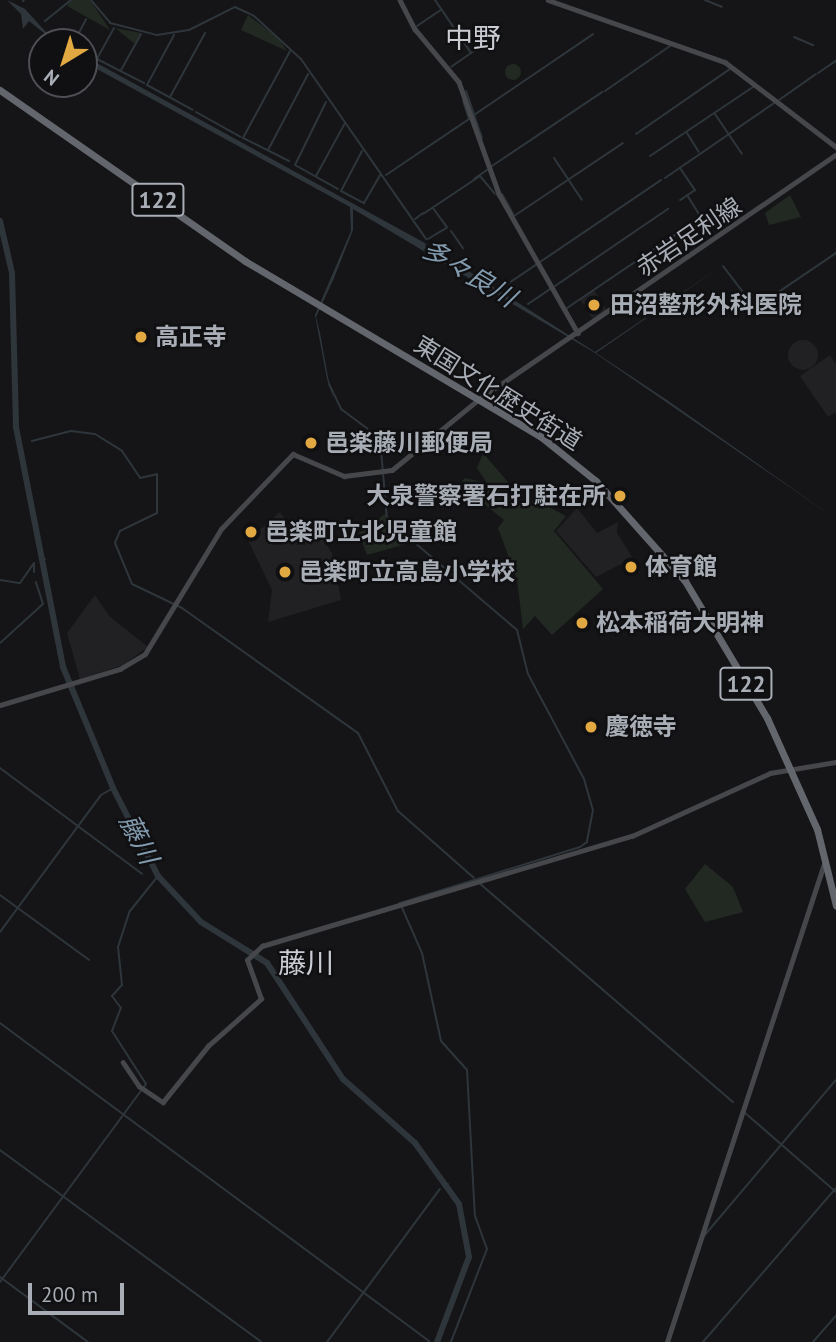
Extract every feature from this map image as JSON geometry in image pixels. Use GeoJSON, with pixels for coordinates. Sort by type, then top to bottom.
{"type":"FeatureCollection","features":[{"type":"Feature","properties":{"kind":"highway","name":"東国文化歴史街道"},"geometry":{"type":"LineString","coordinates":[[0,90],[320,308],[479,399],[577,464],[674,567],[717,631],[792,768],[826,860],[836,906]]}},
{"type":"Feature","properties":{"kind":"street"},"geometry":{"type":"LineString","coordinates":[[400,0],[418,33],[459,82],[499,194],[575,335]]}},
{"type":"Feature","properties":{"kind":"street"},"geometry":{"type":"LineString","coordinates":[[548,0],[725,62],[836,146]]}},
{"type":"Feature","properties":{"kind":"street","name":"赤岩足利線"},"geometry":{"type":"LineString","coordinates":[[0,705],[75,683],[139,658],[178,606],[225,524],[293,454],[344,476],[379,475],[479,399],[836,155]]}},
{"type":"Feature","properties":{"kind":"street"},"geometry":{"type":"LineString","coordinates":[[123,1062],[161,1103],[208,1046],[261,999],[247,960],[262,946],[632,836],[742,783],[792,768],[836,762]]}},
{"type":"Feature","properties":{"kind":"street"},"geometry":{"type":"LineString","coordinates":[[667,1342],[826,860]]}},
{"type":"Feature","properties":{"kind":"shaded area"},"geometry":{"type":"Polygon","coordinates":[[[71,0],[90,0],[110,30],[67,6],[71,0]]]}},
{"type":"Feature","properties":{"kind":"shaded area"},"geometry":{"type":"Polygon","coordinates":[[[248,15],[278,38],[287,51],[241,30],[248,15]]]}},
{"type":"Feature","properties":{"kind":"shaded area"},"geometry":{"type":"Polygon","coordinates":[[[115,28],[141,33],[135,44],[115,28]]]}},
{"type":"Feature","properties":{"kind":"shaded area"},"geometry":{"type":"Polygon","coordinates":[[[510,64],[516,64],[521,72],[519,78],[510,80],[505,75],[505,69],[510,64]]]}},
{"type":"Feature","properties":{"kind":"shaded area"},"geometry":{"type":"Polygon","coordinates":[[[790,195],[801,217],[769,225],[765,213],[790,195]]]}},
{"type":"Feature","properties":{"kind":"shaded area","name":"田沼整形外科医院"},"geometry":{"type":"Polygon","coordinates":[[[594,290],[607,310],[593,319],[580,299],[594,290]]]}},
{"type":"Feature","properties":{"kind":"shaded area"},"geometry":{"type":"Polygon","coordinates":[[[803,340],[814,344],[818,355],[814,366],[803,370],[792,366],[788,355],[792,344],[803,340]]]}},
{"type":"Feature","properties":{"kind":"shaded area"},"geometry":{"type":"Polygon","coordinates":[[[830,355],[836,364],[836,412],[828,417],[800,376],[830,355]]]}},
{"type":"Feature","properties":{"kind":"shaded area"},"geometry":{"type":"Polygon","coordinates":[[[483,453],[513,488],[509,495],[526,508],[534,499],[566,516],[554,531],[603,589],[552,635],[535,616],[523,629],[517,579],[498,528],[504,520],[460,484],[465,478],[487,483],[477,468],[483,453]]]}},
{"type":"Feature","properties":{"kind":"shaded area"},"geometry":{"type":"Polygon","coordinates":[[[577,508],[597,533],[618,522],[617,533],[641,571],[628,577],[621,564],[596,577],[556,531],[577,508]]]}},
{"type":"Feature","properties":{"kind":"shaded area","name":"邑楽町立高島小学校"},"geometry":{"type":"Polygon","coordinates":[[[280,512],[303,543],[316,530],[332,553],[341,600],[268,622],[272,590],[248,540],[280,512]]]}},
{"type":"Feature","properties":{"kind":"shaded area"},"geometry":{"type":"Polygon","coordinates":[[[385,514],[417,541],[367,555],[359,533],[385,514]]]}},
{"type":"Feature","properties":{"kind":"shaded area"},"geometry":{"type":"Polygon","coordinates":[[[95,595],[109,616],[148,647],[123,665],[80,679],[67,633],[95,595]]]}},
{"type":"Feature","properties":{"kind":"shaded area"},"geometry":{"type":"Polygon","coordinates":[[[705,864],[733,887],[743,912],[705,922],[685,889],[705,864]]]}},
{"type":"Feature","properties":{"kind":"water"},"geometry":{"type":"Polygon","coordinates":[[[7,0],[25,9],[42,28],[38,28],[29,21],[23,29],[21,14],[7,0]]]}},
{"type":"Feature","properties":{"kind":"water","name":"多々良川"},"geometry":{"type":"Polygon","coordinates":[[[98,64],[423,242],[595,352],[723,265],[596,353],[836,519],[595,353],[353,209],[353,230],[316,317],[334,400],[327,379],[315,315],[351,231],[350,207],[98,70],[98,64]]]}},
{"type":"Feature","properties":{"kind":"waterway"},"geometry":{"type":"LineString","coordinates":[[45,21],[71,0]]}},
{"type":"Feature","properties":{"kind":"waterway","name":"多々良川"},"geometry":{"type":"LineString","coordinates":[[91,0],[110,23],[157,35],[189,30],[235,7],[254,16],[301,59],[426,239]]}},
{"type":"Feature","properties":{"kind":"waterway"},"geometry":{"type":"LineString","coordinates":[[435,0],[471,53],[451,67]]}},
{"type":"Feature","properties":{"kind":"waterway"},"geometry":{"type":"LineString","coordinates":[[705,0],[722,7]]}},
{"type":"Feature","properties":{"kind":"waterway"},"geometry":{"type":"LineString","coordinates":[[417,26],[441,10]]}},
{"type":"Feature","properties":{"kind":"waterway"},"geometry":{"type":"LineString","coordinates":[[81,28],[86,19]]}},
{"type":"Feature","properties":{"kind":"waterway"},"geometry":{"type":"LineString","coordinates":[[114,28],[97,59],[144,83]]}},
{"type":"Feature","properties":{"kind":"waterway"},"geometry":{"type":"LineString","coordinates":[[170,97],[205,33]]}},
{"type":"Feature","properties":{"kind":"waterway"},"geometry":{"type":"LineString","coordinates":[[121,70],[141,34]]}},
{"type":"Feature","properties":{"kind":"waterway"},"geometry":{"type":"LineString","coordinates":[[482,138],[474,115],[593,34]]}},
{"type":"Feature","properties":{"kind":"waterway"},"geometry":{"type":"LineString","coordinates":[[174,35],[147,85],[193,110]]}},
{"type":"Feature","properties":{"kind":"waterway"},"geometry":{"type":"LineString","coordinates":[[794,37],[813,45]]}},
{"type":"Feature","properties":{"kind":"waterway"},"geometry":{"type":"LineString","coordinates":[[471,53],[490,40]]}},
{"type":"Feature","properties":{"kind":"waterway"},"geometry":{"type":"LineString","coordinates":[[605,91],[670,46]]}},
{"type":"Feature","properties":{"kind":"waterway"},"geometry":{"type":"LineString","coordinates":[[289,161],[243,138],[290,51]]}},
{"type":"Feature","properties":{"kind":"waterway"},"geometry":{"type":"LineString","coordinates":[[818,73],[836,61]]}},
{"type":"Feature","properties":{"kind":"waterway"},"geometry":{"type":"LineString","coordinates":[[636,134],[730,69]]}},
{"type":"Feature","properties":{"kind":"waterway"},"geometry":{"type":"LineString","coordinates":[[268,150],[308,74]]}},
{"type":"Feature","properties":{"kind":"waterway"},"geometry":{"type":"LineString","coordinates":[[779,100],[816,74]]}},
{"type":"Feature","properties":{"kind":"waterway"},"geometry":{"type":"LineString","coordinates":[[650,156],[753,87]]}},
{"type":"Feature","properties":{"kind":"waterway"},"geometry":{"type":"LineString","coordinates":[[466,91],[474,114]]}},
{"type":"Feature","properties":{"kind":"waterway"},"geometry":{"type":"LineString","coordinates":[[492,166],[602,92]]}},
{"type":"Feature","properties":{"kind":"waterway"},"geometry":{"type":"LineString","coordinates":[[386,175],[469,119],[463,101]]}},
{"type":"Feature","properties":{"kind":"waterway"},"geometry":{"type":"LineString","coordinates":[[326,102],[295,165],[338,189]]}},
{"type":"Feature","properties":{"kind":"waterway"},"geometry":{"type":"LineString","coordinates":[[665,178],[774,103]]}},
{"type":"Feature","properties":{"kind":"waterway"},"geometry":{"type":"LineString","coordinates":[[196,112],[241,137]]}},
{"type":"Feature","properties":{"kind":"waterway"},"geometry":{"type":"LineString","coordinates":[[715,114],[742,154]]}},
{"type":"Feature","properties":{"kind":"waterway"},"geometry":{"type":"LineString","coordinates":[[316,176],[345,123]]}},
{"type":"Feature","properties":{"kind":"waterway"},"geometry":{"type":"LineString","coordinates":[[687,133],[699,152]]}},
{"type":"Feature","properties":{"kind":"waterway"},"geometry":{"type":"LineString","coordinates":[[514,216],[623,143]]}},
{"type":"Feature","properties":{"kind":"waterway"},"geometry":{"type":"LineString","coordinates":[[362,151],[341,191],[364,203],[380,175]]}},
{"type":"Feature","properties":{"kind":"waterway"},"geometry":{"type":"LineString","coordinates":[[554,158],[582,200]]}},
{"type":"Feature","properties":{"kind":"waterway"},"geometry":{"type":"LineString","coordinates":[[680,168],[695,190],[680,200]]}},
{"type":"Feature","properties":{"kind":"waterway"},"geometry":{"type":"LineString","coordinates":[[474,179],[487,170]]}},
{"type":"Feature","properties":{"kind":"waterway"},"geometry":{"type":"LineString","coordinates":[[423,214],[480,176],[495,194]]}},
{"type":"Feature","properties":{"kind":"waterway"},"geometry":{"type":"LineString","coordinates":[[540,262],[661,180]]}},
{"type":"Feature","properties":{"kind":"waterway"},"geometry":{"type":"LineString","coordinates":[[502,194],[513,214]]}},
{"type":"Feature","properties":{"kind":"waterway"},"geometry":{"type":"LineString","coordinates":[[687,195],[701,217],[694,221]]}},
{"type":"Feature","properties":{"kind":"waterway","name":"多々良川"},"geometry":{"type":"LineString","coordinates":[[433,208],[447,227]]}},
{"type":"Feature","properties":{"kind":"waterway"},"geometry":{"type":"LineString","coordinates":[[555,286],[668,209]]}},
{"type":"Feature","properties":{"kind":"waterway"},"geometry":{"type":"LineString","coordinates":[[415,219],[423,213]]}},
{"type":"Feature","properties":{"kind":"waterway","name":"藤川"},"geometry":{"type":"LineString","coordinates":[[0,221],[12,273],[16,427],[63,667],[113,788],[158,876],[201,922],[267,963],[343,1079],[415,1143],[459,1204],[469,1257],[437,1342]]}},
{"type":"Feature","properties":{"kind":"waterway"},"geometry":{"type":"LineString","coordinates":[[567,308],[691,224]]}},
{"type":"Feature","properties":{"kind":"waterway","name":"多々良川"},"geometry":{"type":"LineString","coordinates":[[428,239],[446,228]]}},
{"type":"Feature","properties":{"kind":"waterway","name":"多々良川"},"geometry":{"type":"LineString","coordinates":[[451,231],[463,248]]}},
{"type":"Feature","properties":{"kind":"waterway"},"geometry":{"type":"LineString","coordinates":[[723,266],[755,308],[836,253]]}},
{"type":"Feature","properties":{"kind":"waterway","name":"多々良川"},"geometry":{"type":"LineString","coordinates":[[503,287],[536,265]]}},
{"type":"Feature","properties":{"kind":"waterway"},"geometry":{"type":"LineString","coordinates":[[528,304],[550,289]]}},
{"type":"Feature","properties":{"kind":"waterway"},"geometry":{"type":"LineString","coordinates":[[329,384],[341,409],[380,438],[387,519],[517,630],[528,674],[584,779],[593,810],[587,842],[580,847],[400,903],[422,953],[441,1041],[467,1070],[475,1216],[487,1249],[451,1342]]}},
{"type":"Feature","properties":{"kind":"waterway"},"geometry":{"type":"LineString","coordinates":[[32,441],[71,431],[95,434],[122,451],[140,478],[157,474],[157,513],[120,531],[115,543],[132,584],[182,608],[358,733],[398,811],[474,878]]}},
{"type":"Feature","properties":{"kind":"waterway","name":"藤川"},"geometry":{"type":"LineString","coordinates":[[41,562],[45,559]]}},
{"type":"Feature","properties":{"kind":"waterway"},"geometry":{"type":"LineString","coordinates":[[34,563],[34,572]]}},
{"type":"Feature","properties":{"kind":"waterway"},"geometry":{"type":"LineString","coordinates":[[0,580],[20,583],[34,563]]}},
{"type":"Feature","properties":{"kind":"waterway"},"geometry":{"type":"LineString","coordinates":[[0,643],[43,604],[36,582]]}},
{"type":"Feature","properties":{"kind":"waterway"},"geometry":{"type":"LineString","coordinates":[[0,768],[142,874]]}},
{"type":"Feature","properties":{"kind":"waterway"},"geometry":{"type":"LineString","coordinates":[[0,932],[101,795],[113,788]]}},
{"type":"Feature","properties":{"kind":"waterway"},"geometry":{"type":"LineString","coordinates":[[0,1282],[146,1084],[112,1031],[121,1008],[112,996],[122,985],[118,947],[130,911],[158,876]]}},
{"type":"Feature","properties":{"kind":"waterway"},"geometry":{"type":"LineString","coordinates":[[478,882],[733,1102]]}},
{"type":"Feature","properties":{"kind":"waterway"},"geometry":{"type":"LineString","coordinates":[[0,895],[89,960]]}},
{"type":"Feature","properties":{"kind":"waterway"},"geometry":{"type":"LineString","coordinates":[[0,1023],[429,1341]]}},
{"type":"Feature","properties":{"kind":"waterway"},"geometry":{"type":"LineString","coordinates":[[704,1236],[836,1080]]}},
{"type":"Feature","properties":{"kind":"waterway"},"geometry":{"type":"LineString","coordinates":[[744,1112],[836,1192]]}},
{"type":"Feature","properties":{"kind":"waterway"},"geometry":{"type":"LineString","coordinates":[[0,1150],[261,1342]]}},
{"type":"Feature","properties":{"kind":"waterway","name":"藤川"},"geometry":{"type":"LineString","coordinates":[[444,1187],[448,1184]]}},
{"type":"Feature","properties":{"kind":"waterway"},"geometry":{"type":"LineString","coordinates":[[703,1342],[836,1188]]}},
{"type":"Feature","properties":{"kind":"waterway"},"geometry":{"type":"LineString","coordinates":[[327,1342],[440,1189]]}},
{"type":"Feature","properties":{"kind":"waterway"},"geometry":{"type":"LineString","coordinates":[[0,1277],[88,1342]]}},
{"type":"Feature","properties":{"kind":"waterway"},"geometry":{"type":"LineString","coordinates":[[813,1342],[836,1316]]}},
{"type":"Feature","properties":{"kind":"place","name":"田沼整形外科医院"},"geometry":{"type":"Point","coordinates":[594,305]}},
{"type":"Feature","properties":{"kind":"place","name":"高正寺"},"geometry":{"type":"Point","coordinates":[141,337]}},
{"type":"Feature","properties":{"kind":"place","name":"邑楽藤川郵便局"},"geometry":{"type":"Point","coordinates":[311,443]}},
{"type":"Feature","properties":{"kind":"place","name":"大泉警察署石打駐在所"},"geometry":{"type":"Point","coordinates":[620,496]}},
{"type":"Feature","properties":{"kind":"place","name":"邑楽町立北児童館"},"geometry":{"type":"Point","coordinates":[251,532]}},
{"type":"Feature","properties":{"kind":"place","name":"体育館"},"geometry":{"type":"Point","coordinates":[631,567]}},
{"type":"Feature","properties":{"kind":"place","name":"邑楽町立高島小学校"},"geometry":{"type":"Point","coordinates":[285,572]}},
{"type":"Feature","properties":{"kind":"place","name":"松本稲荷大明神"},"geometry":{"type":"Point","coordinates":[582,623]}},
{"type":"Feature","properties":{"kind":"place","name":"慶徳寺"},"geometry":{"type":"Point","coordinates":[591,727]}},
{"type":"Feature","properties":{"kind":"district","name":"中野"},"geometry":{"type":"Point","coordinates":[473,38]}},
{"type":"Feature","properties":{"kind":"district","name":"藤川"},"geometry":{"type":"Point","coordinates":[306,963]}}]}
